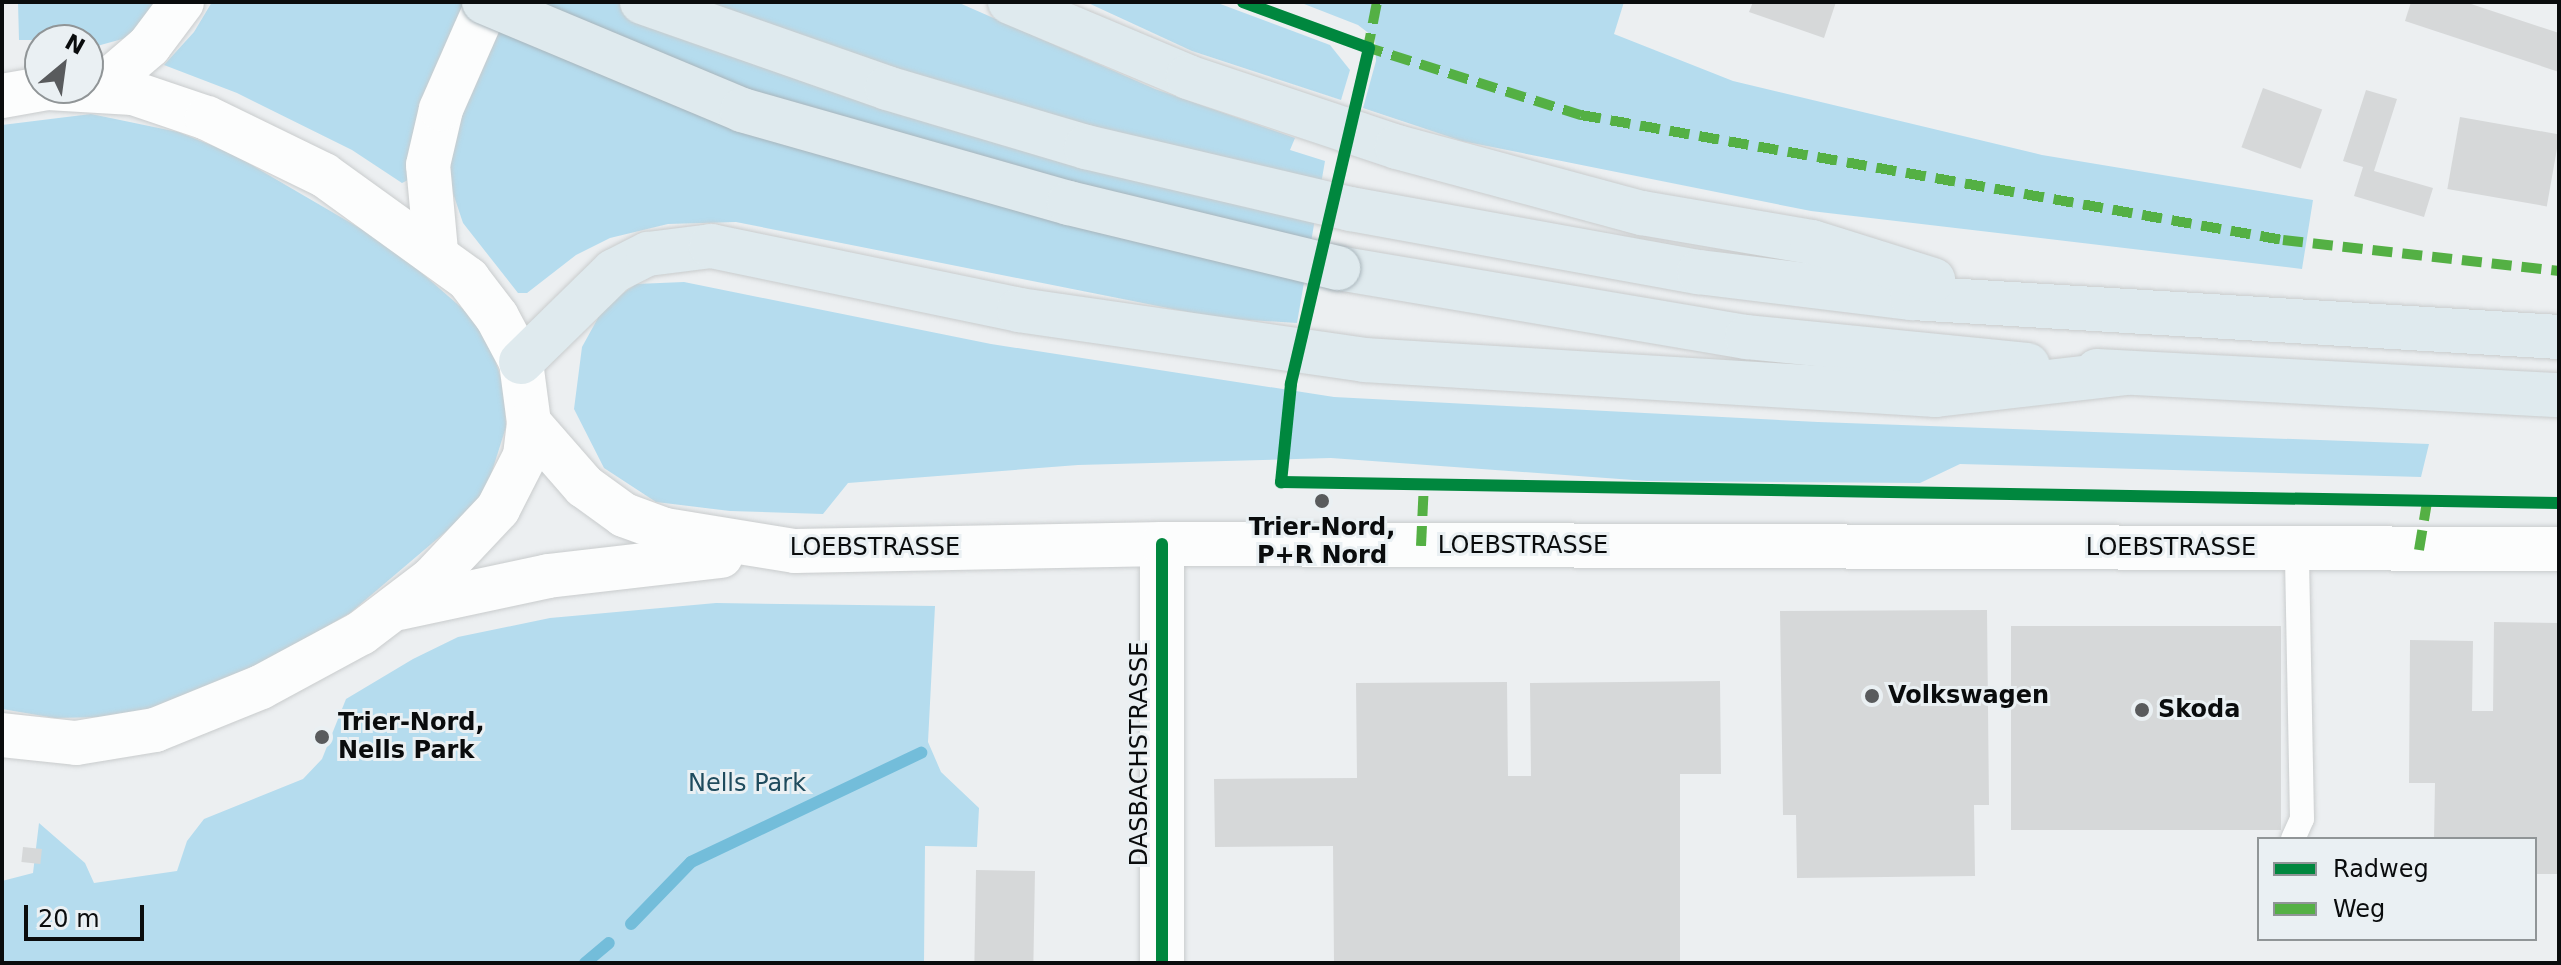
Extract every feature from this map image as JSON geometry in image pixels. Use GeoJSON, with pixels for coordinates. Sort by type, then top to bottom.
{"type":"FeatureCollection","features":[{"type":"Feature","properties":{"kind":"highway"},"geometry":{"type":"LineString","coordinates":[[486,2],[742,110],[1069,203],[1338,268],[1747,337],[2125,373],[2559,395]]}},
{"type":"Feature","properties":{"kind":"highway"},"geometry":{"type":"LineString","coordinates":[[642,2],[981,117],[1351,209],[1699,272],[1912,298],[2559,337]]}},
{"type":"Feature","properties":{"kind":"highway"},"geometry":{"type":"LineString","coordinates":[[1010,2],[1188,77],[1350,133],[1627,210],[1812,242],[2004,302]]}},
{"type":"Feature","properties":{"kind":"highway"},"geometry":{"type":"LineString","coordinates":[[521,362],[614,271],[648,254],[711,246],[1019,310],[1300,353],[1936,395],[2125,373]]}},
{"type":"Feature","properties":{"kind":"main road"},"geometry":{"type":"LineString","coordinates":[[104,85],[149,46],[182,2]]}},
{"type":"Feature","properties":{"kind":"main road"},"geometry":{"type":"LineString","coordinates":[[436,251],[428,165],[441,109],[486,2]]}},
{"type":"Feature","properties":{"kind":"main road"},"geometry":{"type":"LineString","coordinates":[[13,740],[115,739],[192,717],[261,687],[393,609],[432,579],[498,509],[525,456],[529,423],[521,362],[487,304],[436,251],[324,175],[248,136],[170,104],[104,89]]}},
{"type":"Feature","properties":{"kind":"main road"},"geometry":{"type":"LineString","coordinates":[[2,96],[24,92]]}},
{"type":"Feature","properties":{"kind":"main road","name":"LOEBSTRASSE"},"geometry":{"type":"LineString","coordinates":[[529,423],[584,486],[624,515],[665,530],[795,551],[1162,544],[2559,549]]}},
{"type":"Feature","properties":{"kind":"main road","name":"DASBACHSTRASSE"},"geometry":{"type":"LineString","coordinates":[[1162,544],[1162,963]]}},
{"type":"Feature","properties":{"kind":"main road"},"geometry":{"type":"LineString","coordinates":[[393,609],[548,576],[795,551]]}},
{"type":"Feature","properties":{"kind":"lane"},"geometry":{"type":"LineString","coordinates":[[2294,837],[2302,819],[2297,548]]}},
{"type":"Feature","properties":{"kind":"green space"},"geometry":{"type":"Polygon","coordinates":[[[18,2],[162,2],[126,38],[104,44],[104,24],[24,24],[24,40],[19,40],[18,2]]]}},
{"type":"Feature","properties":{"kind":"green space"},"geometry":{"type":"Polygon","coordinates":[[[212,2],[465,2],[408,180],[402,183],[352,150],[237,93],[164,65],[194,32],[212,2]]]}},
{"type":"Feature","properties":{"kind":"green space"},"geometry":{"type":"Polygon","coordinates":[[[508,2],[957,2],[1155,89],[1295,138],[1290,150],[1325,161],[1297,323],[1218,318],[736,222],[668,224],[610,238],[576,255],[527,293],[518,293],[463,223],[451,187],[449,149],[463,99],[508,2]]]}},
{"type":"Feature","properties":{"kind":"green space"},"geometry":{"type":"Polygon","coordinates":[[[1086,2],[1215,2],[1330,45],[1350,70],[1341,100],[1192,51],[1086,2]]]}},
{"type":"Feature","properties":{"kind":"green space"},"geometry":{"type":"Polygon","coordinates":[[[1299,2],[1624,2],[1614,34],[1733,81],[2042,155],[2313,200],[2302,269],[1811,211],[1462,141],[1363,108],[1376,61],[1375,38],[1358,25],[1299,2]]]}},
{"type":"Feature","properties":{"kind":"green space"},"geometry":{"type":"Polygon","coordinates":[[[91,114],[178,132],[231,153],[392,247],[471,316],[490,345],[504,387],[506,427],[488,484],[470,511],[350,613],[269,660],[156,708],[104,717],[55,718],[2,709],[2,125],[91,114]]]}},
{"type":"Feature","properties":{"kind":"green space"},"geometry":{"type":"Polygon","coordinates":[[[684,282],[991,344],[1334,397],[1818,422],[2429,444],[2421,477],[1960,464],[1920,483],[1647,481],[1331,458],[1078,465],[848,483],[823,514],[730,511],[656,502],[604,468],[574,409],[582,347],[604,307],[636,284],[684,282]]]}},
{"type":"Feature","properties":{"kind":"green space","name":"Nells Park"},"geometry":{"type":"Polygon","coordinates":[[[716,603],[935,606],[928,742],[941,772],[979,808],[977,847],[925,846],[924,963],[2,963],[2,881],[33,873],[39,823],[85,863],[94,883],[177,871],[187,841],[204,819],[303,779],[322,759],[346,699],[413,659],[458,637],[550,618],[716,603]]]}},
{"type":"Feature","properties":{"kind":"building"},"geometry":{"type":"Polygon","coordinates":[[[1753,2],[1836,2],[1824,38],[1749,12],[1753,2]]]}},
{"type":"Feature","properties":{"kind":"building"},"geometry":{"type":"Polygon","coordinates":[[[2411,2],[2465,2],[2559,33],[2559,72],[2405,21],[2411,2]]]}},
{"type":"Feature","properties":{"kind":"building"},"geometry":{"type":"Polygon","coordinates":[[[2263,88],[2322,110],[2301,169],[2241,147],[2263,88]]]}},
{"type":"Feature","properties":{"kind":"building"},"geometry":{"type":"Polygon","coordinates":[[[2366,90],[2397,99],[2374,171],[2433,188],[2424,217],[2354,196],[2363,167],[2343,161],[2366,90]]]}},
{"type":"Feature","properties":{"kind":"building"},"geometry":{"type":"Polygon","coordinates":[[[2460,117],[2559,134],[2547,206],[2447,189],[2460,117]]]}},
{"type":"Feature","properties":{"kind":"building"},"geometry":{"type":"Polygon","coordinates":[[[1987,610],[1989,805],[1974,805],[1975,876],[1797,878],[1796,815],[1783,815],[1780,611],[1987,610]]]}},
{"type":"Feature","properties":{"kind":"building"},"geometry":{"type":"Polygon","coordinates":[[[2494,622],[2559,623],[2559,874],[2537,874],[2537,837],[2434,837],[2435,783],[2409,783],[2410,640],[2473,641],[2472,711],[2493,711],[2494,622]]]}},
{"type":"Feature","properties":{"kind":"building"},"geometry":{"type":"Polygon","coordinates":[[[2011,626],[2281,626],[2281,830],[2011,830],[2011,626]]]}},
{"type":"Feature","properties":{"kind":"building"},"geometry":{"type":"Polygon","coordinates":[[[1720,681],[1721,774],[1680,774],[1680,963],[1334,963],[1333,846],[1215,847],[1214,779],[1357,778],[1356,683],[1507,682],[1508,776],[1531,776],[1530,683],[1720,681]]]}},
{"type":"Feature","properties":{"kind":"building"},"geometry":{"type":"Polygon","coordinates":[[[23,847],[42,849],[40,864],[21,862],[23,847]]]}},
{"type":"Feature","properties":{"kind":"building"},"geometry":{"type":"Polygon","coordinates":[[[976,870],[1035,871],[1033,963],[974,963],[976,870]]]}},
{"type":"Feature","properties":{"kind":"waterway"},"geometry":{"type":"LineString","coordinates":[[631,924],[691,862],[921,753]]}},
{"type":"Feature","properties":{"kind":"waterway"},"geometry":{"type":"LineString","coordinates":[[585,963],[609,943]]}},
{"type":"Feature","properties":{"kind":"marked path"},"geometry":{"type":"LineString","coordinates":[[1367,53],[1377,2]]}},
{"type":"Feature","properties":{"kind":"marked path"},"geometry":{"type":"LineString","coordinates":[[1363,46],[1581,115],[2283,240],[2559,271]]}},
{"type":"Feature","properties":{"kind":"marked path"},"geometry":{"type":"LineString","coordinates":[[1421,546],[1424,483]]}},
{"type":"Feature","properties":{"kind":"marked path"},"geometry":{"type":"LineString","coordinates":[[2419,550],[2427,502]]}},
{"type":"Feature","properties":{"kind":"cycle path"},"geometry":{"type":"LineString","coordinates":[[1243,2],[1369,48],[1291,384],[1281,482],[2559,503]]}},
{"type":"Feature","properties":{"kind":"cycle path"},"geometry":{"type":"LineString","coordinates":[[1162,544],[1162,963]]}},
{"type":"Feature","properties":{"kind":"place","name":"Trier-Nord, P+R Nord"},"geometry":{"type":"Point","coordinates":[1322,501]}},
{"type":"Feature","properties":{"kind":"place","name":"Volkswagen"},"geometry":{"type":"Point","coordinates":[1872,696]}},
{"type":"Feature","properties":{"kind":"place","name":"Skoda"},"geometry":{"type":"Point","coordinates":[2142,710]}},
{"type":"Feature","properties":{"kind":"place","name":"Trier-Nord, Nells Park"},"geometry":{"type":"Point","coordinates":[322,737]}}]}
